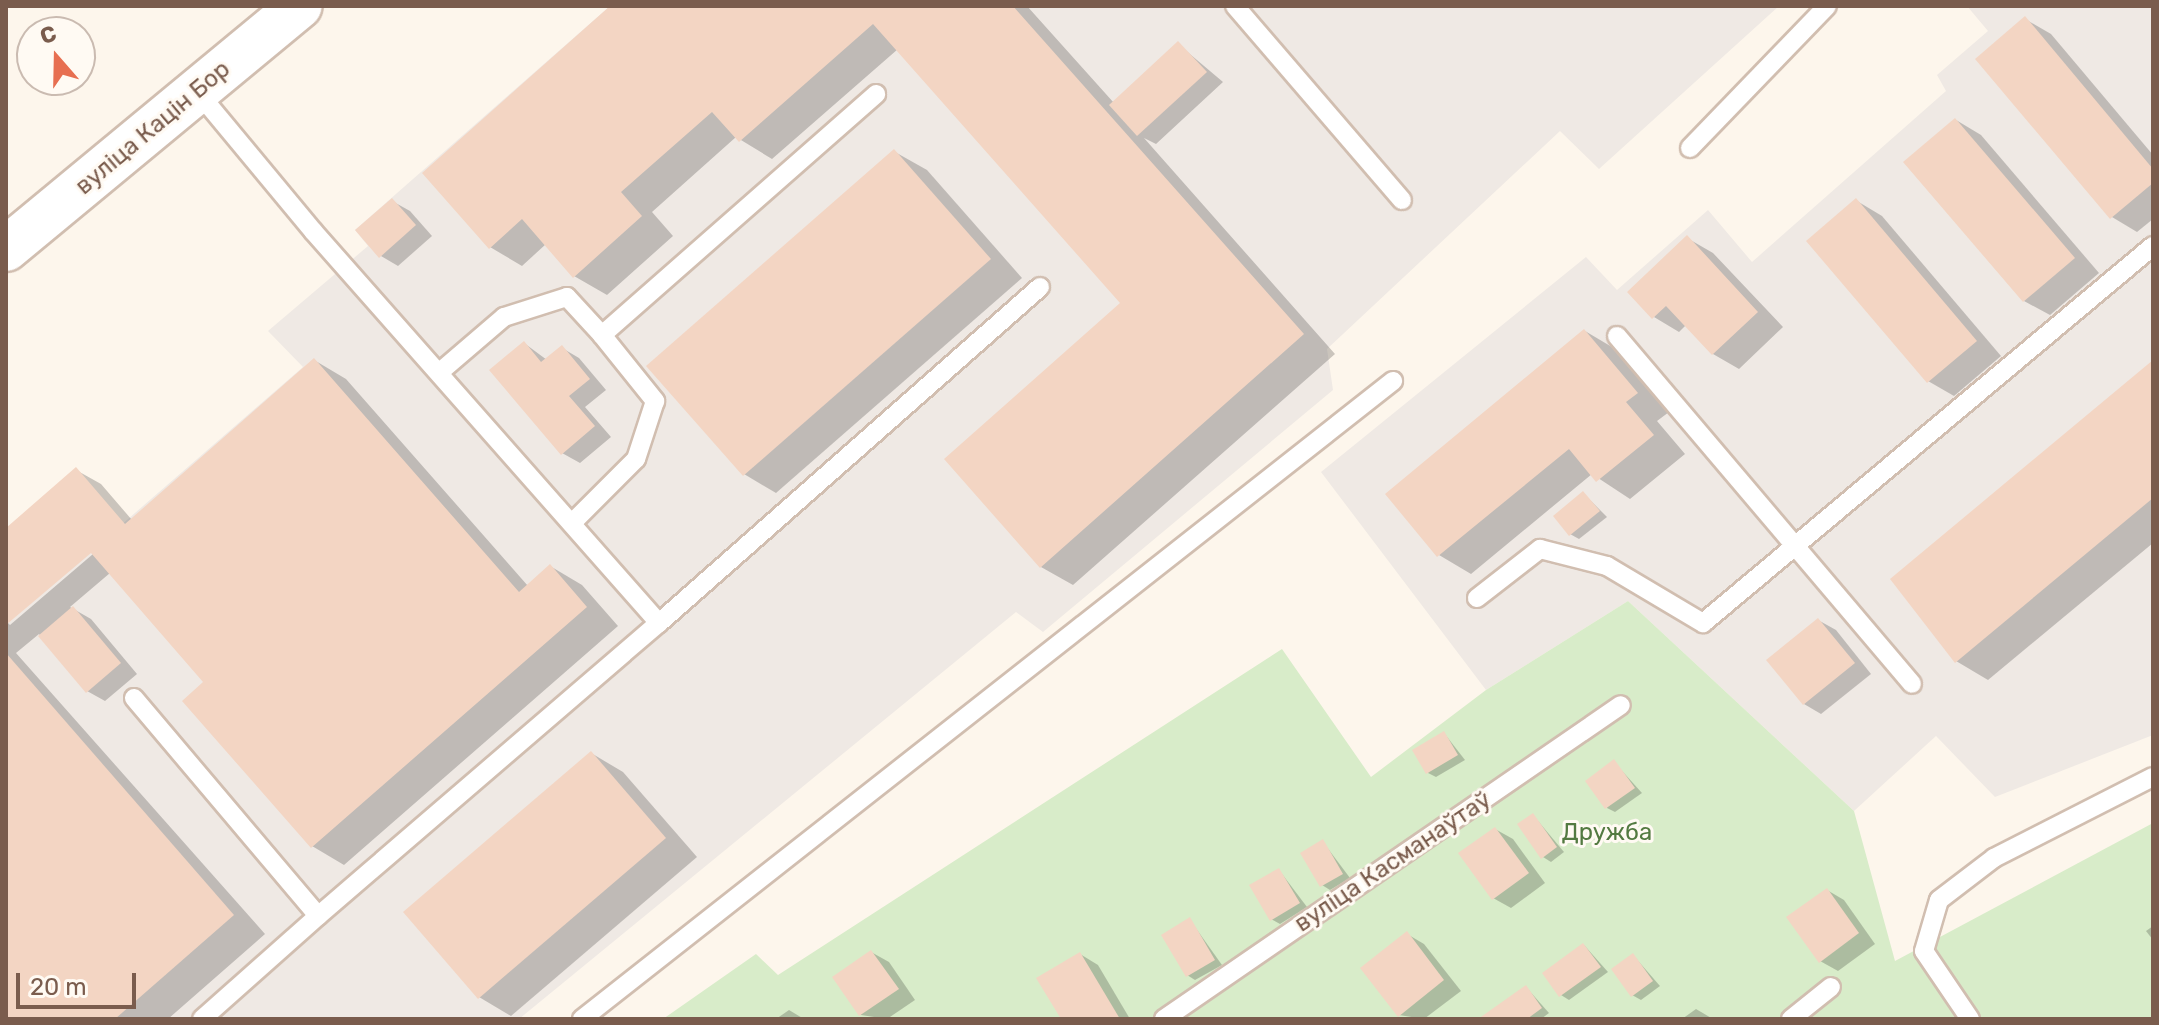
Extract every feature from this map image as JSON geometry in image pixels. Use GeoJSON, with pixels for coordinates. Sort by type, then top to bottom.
{"type":"FeatureCollection","features":[{"type":"Feature","properties":{"kind":"main road","name":"вуліца Кацін Бор"},"geometry":{"type":"LineString","coordinates":[[6,249],[300,6]]}},
{"type":"Feature","properties":{"kind":"lane"},"geometry":{"type":"LineString","coordinates":[[1235,6],[1402,200]]}},
{"type":"Feature","properties":{"kind":"lane"},"geometry":{"type":"LineString","coordinates":[[1690,148],[1827,6]]}},
{"type":"Feature","properties":{"kind":"lane"},"geometry":{"type":"LineString","coordinates":[[196,90],[313,231],[441,371],[659,623]]}},
{"type":"Feature","properties":{"kind":"lane"},"geometry":{"type":"LineString","coordinates":[[602,335],[876,94]]}},
{"type":"Feature","properties":{"kind":"lane"},"geometry":{"type":"LineString","coordinates":[[1477,598],[1540,549],[1607,566],[1703,623],[2152,249]]}},
{"type":"Feature","properties":{"kind":"lane"},"geometry":{"type":"LineString","coordinates":[[202,1019],[659,623],[1040,287]]}},
{"type":"Feature","properties":{"kind":"lane"},"geometry":{"type":"LineString","coordinates":[[441,371],[504,317],[567,297],[602,335],[655,401],[636,459],[572,523]]}},
{"type":"Feature","properties":{"kind":"lane"},"geometry":{"type":"LineString","coordinates":[[1617,336],[1912,684]]}},
{"type":"Feature","properties":{"kind":"lane"},"geometry":{"type":"LineString","coordinates":[[582,1019],[1393,381]]}},
{"type":"Feature","properties":{"kind":"lane"},"geometry":{"type":"LineString","coordinates":[[134,698],[318,916]]}},
{"type":"Feature","properties":{"kind":"lane","name":"вуліца Касманаўтаў"},"geometry":{"type":"LineString","coordinates":[[1164,1019],[1621,705]]}},
{"type":"Feature","properties":{"kind":"lane"},"geometry":{"type":"LineString","coordinates":[[1970,1019],[1924,951],[1939,900],[1994,858],[2153,777]]}},
{"type":"Feature","properties":{"kind":"lane"},"geometry":{"type":"LineString","coordinates":[[1791,1019],[1831,987]]}},
{"type":"Feature","properties":{"kind":"shaded area"},"geometry":{"type":"Polygon","coordinates":[[[610,6],[1779,6],[1599,169],[1560,131],[1327,349],[1333,390],[1043,632],[1016,612],[519,1019],[6,1019],[6,625],[303,367],[268,331],[368,246],[355,230],[610,6]]]}},
{"type":"Feature","properties":{"kind":"shaded area"},"geometry":{"type":"Polygon","coordinates":[[[1967,6],[2153,6],[2153,735],[1995,797],[1936,736],[1854,811],[1628,601],[1486,690],[1321,472],[1586,257],[1617,290],[1708,210],[1752,262],[1946,91],[1937,75],[1988,31],[1967,6]]]}},
{"type":"Feature","properties":{"kind":"green space","name":"Дружба"},"geometry":{"type":"Polygon","coordinates":[[[1628,601],[1854,811],[1895,961],[2153,823],[2153,1019],[663,1019],[756,954],[778,975],[1282,649],[1371,777],[1486,690],[1628,601]]]}},
{"type":"Feature","properties":{"kind":"building"},"geometry":{"type":"Polygon","coordinates":[[[610,6],[1013,6],[1304,334],[1040,568],[944,459],[1120,303],[873,24],[739,142],[712,112],[621,192],[642,216],[573,278],[522,219],[489,249],[422,173],[610,6]]]}},
{"type":"Feature","properties":{"kind":"building"},"geometry":{"type":"Polygon","coordinates":[[[2025,16],[2153,169],[2153,183],[2110,219],[1975,59],[2025,16]]]}},
{"type":"Feature","properties":{"kind":"building"},"geometry":{"type":"Polygon","coordinates":[[[1178,41],[1207,72],[1137,136],[1109,105],[1178,41]]]}},
{"type":"Feature","properties":{"kind":"building"},"geometry":{"type":"Polygon","coordinates":[[[1955,118],[2075,258],[2023,302],[1903,162],[1955,118]]]}},
{"type":"Feature","properties":{"kind":"building"},"geometry":{"type":"Polygon","coordinates":[[[894,149],[991,259],[743,476],[646,366],[894,149]]]}},
{"type":"Feature","properties":{"kind":"building"},"geometry":{"type":"Polygon","coordinates":[[[392,198],[416,225],[379,258],[355,230],[392,198]]]}},
{"type":"Feature","properties":{"kind":"building"},"geometry":{"type":"Polygon","coordinates":[[[1856,198],[1977,341],[1927,383],[1806,241],[1856,198]]]}},
{"type":"Feature","properties":{"kind":"building"},"geometry":{"type":"Polygon","coordinates":[[[1687,235],[1758,312],[1712,355],[1666,306],[1652,319],[1627,292],[1687,235]]]}},
{"type":"Feature","properties":{"kind":"building"},"geometry":{"type":"Polygon","coordinates":[[[1584,329],[1638,393],[1626,402],[1654,435],[1596,482],[1569,449],[1437,557],[1385,494],[1584,329]]]}},
{"type":"Feature","properties":{"kind":"building"},"geometry":{"type":"Polygon","coordinates":[[[524,341],[541,362],[562,345],[590,379],[569,396],[595,426],[561,455],[489,370],[524,341]]]}},
{"type":"Feature","properties":{"kind":"building"},"geometry":{"type":"Polygon","coordinates":[[[314,358],[519,592],[550,564],[587,607],[311,848],[182,701],[203,682],[91,553],[6,625],[6,528],[76,467],[125,524],[314,358]]]}},
{"type":"Feature","properties":{"kind":"building"},"geometry":{"type":"Polygon","coordinates":[[[2153,360],[2153,498],[1955,663],[1890,579],[2153,360]]]}},
{"type":"Feature","properties":{"kind":"building"},"geometry":{"type":"Polygon","coordinates":[[[1583,491],[1600,511],[1569,536],[1553,516],[1583,491]]]}},
{"type":"Feature","properties":{"kind":"building"},"geometry":{"type":"Polygon","coordinates":[[[73,606],[121,663],[86,693],[38,636],[73,606]]]}},
{"type":"Feature","properties":{"kind":"building"},"geometry":{"type":"Polygon","coordinates":[[[1818,618],[1855,663],[1803,705],[1766,660],[1818,618]]]}},
{"type":"Feature","properties":{"kind":"building"},"geometry":{"type":"Polygon","coordinates":[[[6,653],[234,915],[115,1019],[6,1019],[6,653]]]}},
{"type":"Feature","properties":{"kind":"building"},"geometry":{"type":"Polygon","coordinates":[[[1444,731],[1458,755],[1426,774],[1412,750],[1444,731]]]}},
{"type":"Feature","properties":{"kind":"building"},"geometry":{"type":"Polygon","coordinates":[[[591,751],[666,838],[478,999],[403,912],[591,751]]]}},
{"type":"Feature","properties":{"kind":"building"},"geometry":{"type":"Polygon","coordinates":[[[1614,759],[1635,788],[1605,809],[1585,781],[1614,759]]]}},
{"type":"Feature","properties":{"kind":"building"},"geometry":{"type":"Polygon","coordinates":[[[1533,813],[1557,847],[1541,859],[1517,824],[1533,813]]]}},
{"type":"Feature","properties":{"kind":"building"},"geometry":{"type":"Polygon","coordinates":[[[1495,827],[1529,873],[1492,900],[1458,853],[1495,827]]]}},
{"type":"Feature","properties":{"kind":"building"},"geometry":{"type":"Polygon","coordinates":[[[1323,839],[1343,874],[1320,887],[1300,853],[1323,839]]]}},
{"type":"Feature","properties":{"kind":"building"},"geometry":{"type":"Polygon","coordinates":[[[1279,868],[1300,903],[1270,921],[1249,885],[1279,868]]]}},
{"type":"Feature","properties":{"kind":"building"},"geometry":{"type":"Polygon","coordinates":[[[1827,888],[1859,933],[1819,963],[1786,917],[1827,888]]]}},
{"type":"Feature","properties":{"kind":"building"},"geometry":{"type":"Polygon","coordinates":[[[1190,917],[1215,960],[1186,977],[1161,935],[1190,917]]]}},
{"type":"Feature","properties":{"kind":"building"},"geometry":{"type":"Polygon","coordinates":[[[1407,931],[1444,980],[1398,1017],[1360,968],[1407,931]]]}},
{"type":"Feature","properties":{"kind":"building"},"geometry":{"type":"Polygon","coordinates":[[[1583,943],[1601,967],[1559,997],[1542,973],[1583,943]]]}},
{"type":"Feature","properties":{"kind":"building"},"geometry":{"type":"Polygon","coordinates":[[[871,950],[899,989],[859,1016],[832,977],[871,950]]]}},
{"type":"Feature","properties":{"kind":"building"},"geometry":{"type":"Polygon","coordinates":[[[1080,952],[1120,1019],[1061,1019],[1036,978],[1080,952]]]}},
{"type":"Feature","properties":{"kind":"building"},"geometry":{"type":"Polygon","coordinates":[[[1633,953],[1653,981],[1631,997],[1611,969],[1633,953]]]}},
{"type":"Feature","properties":{"kind":"building"},"geometry":{"type":"Polygon","coordinates":[[[1526,985],[1542,1008],[1527,1019],[1478,1019],[1526,985]]]}}]}
